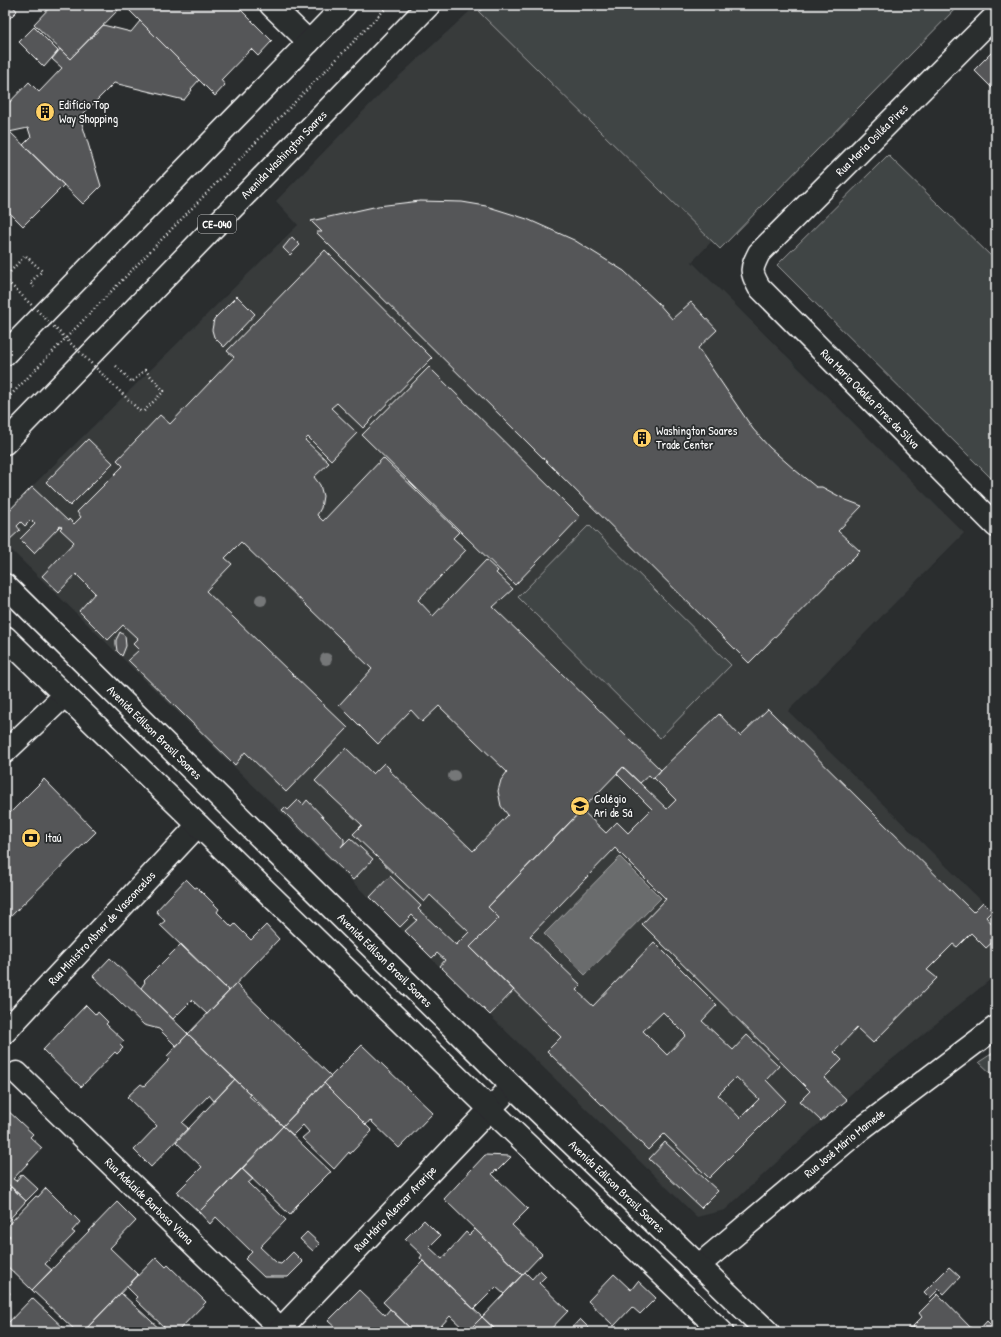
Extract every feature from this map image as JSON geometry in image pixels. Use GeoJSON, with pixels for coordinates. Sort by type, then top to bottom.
{"type":"FeatureCollection","features":[{"type":"Feature","properties":{"kind":"main road"},"geometry":{"type":"LineString","coordinates":[[270,5],[309,42]]}},
{"type":"Feature","properties":{"kind":"main road"},"geometry":{"type":"LineString","coordinates":[[5,354],[345,5]]}},
{"type":"Feature","properties":{"kind":"main road","name":"Avenida Washington Soares"},"geometry":{"type":"LineString","coordinates":[[5,443],[429,5]]}},
{"type":"Feature","properties":{"kind":"main road","name":"Rua Maria Osiléa Pires"},"geometry":{"type":"LineString","coordinates":[[752,268],[759,253],[996,15]]}},
{"type":"Feature","properties":{"kind":"main road","name":"Rua Maria Odaléa Pires da Silva"},"geometry":{"type":"LineString","coordinates":[[752,268],[753,276],[759,287],[996,526]]}},
{"type":"Feature","properties":{"kind":"main road","name":"Avenida Edilson Brasil Soares"},"geometry":{"type":"LineString","coordinates":[[5,585],[512,1086],[768,1332]]}},
{"type":"Feature","properties":{"kind":"main road"},"geometry":{"type":"LineString","coordinates":[[5,637],[490,1109],[722,1332]]}},
{"type":"Feature","properties":{"kind":"main road"},"geometry":{"type":"LineString","coordinates":[[8,743],[65,695]]}},
{"type":"Feature","properties":{"kind":"main road","name":"Rua Ministro Abner de Vasconcelos"},"geometry":{"type":"LineString","coordinates":[[5,1032],[198,824]]}},
{"type":"Feature","properties":{"kind":"main road","name":"Rua José Mário Mamede"},"geometry":{"type":"LineString","coordinates":[[698,1266],[861,1129],[996,1027]]}},
{"type":"Feature","properties":{"kind":"main road","name":"Rua Adelaide Barbosa Viana"},"geometry":{"type":"LineString","coordinates":[[17,1073],[281,1331]]}},
{"type":"Feature","properties":{"kind":"main road","name":"Rua Mário Alencar Araripe"},"geometry":{"type":"LineString","coordinates":[[281,1331],[512,1086]]}},
{"type":"Feature","properties":{"kind":"path"},"geometry":{"type":"LineString","coordinates":[[5,401],[389,5]]}},
{"type":"Feature","properties":{"kind":"path"},"geometry":{"type":"LineString","coordinates":[[30,283],[42,271],[25,255],[5,278],[142,413],[164,391],[144,370],[132,382]]}},
{"type":"Feature","properties":{"kind":"shaded area"},"geometry":{"type":"Polygon","coordinates":[[[487,5],[959,5],[720,249],[479,12],[487,5]]]}},
{"type":"Feature","properties":{"kind":"shaded area","name":"Colégio Ari de Sá"},"geometry":{"type":"Polygon","coordinates":[[[470,11],[479,12],[712,241],[692,262],[964,533],[788,711],[996,915],[996,975],[864,1082],[725,1210],[697,1217],[5,544],[6,512],[298,225],[276,201],[384,90],[470,11]]]}},
{"type":"Feature","properties":{"kind":"shaded area"},"geometry":{"type":"Polygon","coordinates":[[[888,155],[996,261],[996,483],[777,265],[888,155]]]}},
{"type":"Feature","properties":{"kind":"shaded area"},"geometry":{"type":"Polygon","coordinates":[[[589,525],[731,665],[660,738],[518,597],[589,525]]]}},
{"type":"Feature","properties":{"kind":"shaded area"},"geometry":{"type":"Polygon","coordinates":[[[620,857],[661,898],[585,975],[544,934],[620,857]]]}},
{"type":"Feature","properties":{"kind":"shaded area"},"geometry":{"type":"Polygon","coordinates":[[[996,1051],[996,1078],[979,1062],[996,1051]]]}},
{"type":"Feature","properties":{"kind":"building"},"geometry":{"type":"Polygon","coordinates":[[[5,5],[12,5],[17,11],[5,23],[5,5]]]}},
{"type":"Feature","properties":{"kind":"building"},"geometry":{"type":"Polygon","coordinates":[[[52,5],[122,6],[70,59],[34,24],[52,5]]]}},
{"type":"Feature","properties":{"kind":"building"},"geometry":{"type":"Polygon","coordinates":[[[124,5],[236,5],[272,41],[258,56],[251,49],[221,80],[225,85],[215,96],[124,5]]]}},
{"type":"Feature","properties":{"kind":"building","name":"Edifício Top Way Shopping"},"geometry":{"type":"Polygon","coordinates":[[[140,21],[199,80],[184,100],[114,83],[80,117],[101,186],[83,204],[23,145],[31,137],[28,128],[9,132],[5,127],[5,107],[29,82],[39,92],[62,68],[52,59],[60,49],[70,59],[103,25],[131,32],[140,21]]]}},
{"type":"Feature","properties":{"kind":"building"},"geometry":{"type":"Polygon","coordinates":[[[34,27],[58,51],[44,67],[19,42],[34,27]]]}},
{"type":"Feature","properties":{"kind":"building"},"geometry":{"type":"Polygon","coordinates":[[[996,48],[996,92],[974,70],[996,48]]]}},
{"type":"Feature","properties":{"kind":"building"},"geometry":{"type":"Polygon","coordinates":[[[5,127],[64,185],[23,226],[5,208],[5,127]]]}},
{"type":"Feature","properties":{"kind":"building","name":"Washington Soares Trade Center"},"geometry":{"type":"Polygon","coordinates":[[[420,201],[462,202],[486,206],[527,219],[574,240],[624,271],[658,303],[672,319],[691,302],[717,330],[698,348],[753,429],[769,447],[816,487],[822,487],[846,500],[862,506],[838,531],[860,551],[749,663],[316,232],[322,232],[311,221],[378,206],[420,201]]]}},
{"type":"Feature","properties":{"kind":"building"},"geometry":{"type":"Polygon","coordinates":[[[292,237],[300,245],[290,255],[283,248],[292,237]]]}},
{"type":"Feature","properties":{"kind":"building"},"geometry":{"type":"Polygon","coordinates":[[[325,250],[432,358],[363,428],[337,403],[331,408],[357,433],[331,460],[308,437],[305,440],[329,463],[314,477],[320,485],[323,496],[321,508],[317,515],[323,521],[383,458],[459,532],[453,538],[466,550],[418,600],[433,616],[486,560],[498,571],[496,573],[513,589],[493,607],[661,770],[653,779],[649,775],[640,783],[623,767],[488,907],[499,918],[470,947],[514,990],[490,1015],[440,966],[445,960],[437,953],[432,958],[405,931],[417,920],[412,915],[400,927],[370,897],[390,876],[421,906],[418,909],[456,945],[469,932],[430,895],[424,902],[353,834],[362,825],[315,781],[346,748],[373,774],[384,763],[390,769],[389,770],[473,851],[508,815],[501,806],[498,791],[501,780],[507,772],[439,706],[422,722],[411,710],[378,744],[339,705],[372,669],[241,542],[225,558],[232,564],[206,591],[348,728],[286,792],[245,752],[235,765],[128,660],[139,650],[133,644],[138,639],[123,625],[108,640],[79,611],[95,593],[76,574],[59,592],[42,576],[74,542],[60,529],[62,527],[60,526],[34,553],[20,539],[35,524],[31,520],[25,526],[21,522],[17,526],[20,530],[7,542],[5,539],[5,515],[32,487],[68,521],[69,519],[74,524],[81,517],[77,512],[123,466],[117,460],[160,415],[170,424],[234,357],[227,351],[325,250]]]}},
{"type":"Feature","properties":{"kind":"building"},"geometry":{"type":"Polygon","coordinates":[[[237,296],[255,314],[224,347],[214,337],[212,330],[214,319],[237,296]]]}},
{"type":"Feature","properties":{"kind":"building"},"geometry":{"type":"Polygon","coordinates":[[[429,367],[580,517],[515,585],[362,435],[429,367]]]}},
{"type":"Feature","properties":{"kind":"building"},"geometry":{"type":"Polygon","coordinates":[[[88,439],[113,463],[70,506],[46,482],[88,439]]]}},
{"type":"Feature","properties":{"kind":"building"},"geometry":{"type":"Polygon","coordinates":[[[120,632],[125,636],[126,646],[122,656],[117,651],[116,644],[116,640],[120,632]]]}},
{"type":"Feature","properties":{"kind":"building"},"geometry":{"type":"Polygon","coordinates":[[[768,709],[973,912],[983,902],[992,911],[986,917],[996,928],[996,939],[986,948],[971,933],[957,947],[953,944],[927,970],[937,978],[873,1043],[857,1028],[834,1052],[842,1060],[824,1078],[847,1100],[821,1121],[800,1101],[810,1091],[642,924],[666,899],[615,848],[530,936],[581,985],[576,990],[593,1006],[654,942],[717,1005],[702,1021],[733,1050],[747,1035],[779,1066],[766,1080],[786,1101],[709,1178],[664,1134],[648,1150],[547,1051],[561,1037],[470,947],[499,918],[488,907],[582,810],[606,833],[617,822],[628,833],[652,809],[617,774],[623,767],[667,809],[676,800],[654,778],[661,770],[719,714],[740,736],[768,709]],[[663,1012],[643,1031],[667,1055],[686,1035],[663,1012]],[[736,1077],[718,1095],[740,1118],[759,1099],[736,1077]]]}},
{"type":"Feature","properties":{"kind":"building"},"geometry":{"type":"Polygon","coordinates":[[[44,779],[96,832],[5,922],[5,818],[44,779]]]}},
{"type":"Feature","properties":{"kind":"building"},"geometry":{"type":"Polygon","coordinates":[[[298,800],[303,805],[307,800],[344,839],[344,843],[341,847],[350,838],[373,859],[353,880],[282,810],[285,807],[288,810],[298,800]]]}},
{"type":"Feature","properties":{"kind":"building"},"geometry":{"type":"Polygon","coordinates":[[[186,879],[195,888],[197,887],[219,909],[217,912],[232,927],[235,924],[251,940],[266,925],[279,939],[229,991],[160,925],[165,921],[156,911],[186,879]]]}},
{"type":"Feature","properties":{"kind":"building"},"geometry":{"type":"Polygon","coordinates":[[[181,944],[229,991],[207,1014],[192,1000],[173,1019],[141,988],[145,982],[144,981],[181,944]]]}},
{"type":"Feature","properties":{"kind":"building"},"geometry":{"type":"Polygon","coordinates":[[[110,958],[188,1034],[176,1046],[159,1029],[144,1025],[93,976],[110,958]]]}},
{"type":"Feature","properties":{"kind":"building"},"geometry":{"type":"Polygon","coordinates":[[[236,984],[331,1076],[283,1126],[188,1034],[236,984]]]}},
{"type":"Feature","properties":{"kind":"building"},"geometry":{"type":"Polygon","coordinates":[[[86,1005],[96,1015],[98,1012],[108,1022],[106,1024],[124,1041],[120,1045],[123,1048],[117,1054],[115,1052],[81,1087],[43,1050],[86,1005]]]}},
{"type":"Feature","properties":{"kind":"building"},"geometry":{"type":"Polygon","coordinates":[[[188,1034],[235,1079],[214,1101],[209,1095],[182,1123],[188,1128],[151,1167],[134,1150],[157,1126],[127,1097],[141,1084],[144,1086],[170,1059],[167,1056],[188,1034]]]}},
{"type":"Feature","properties":{"kind":"building"},"geometry":{"type":"Polygon","coordinates":[[[362,1045],[433,1113],[399,1148],[370,1120],[366,1125],[324,1083],[362,1045]]]}},
{"type":"Feature","properties":{"kind":"building"},"geometry":{"type":"Polygon","coordinates":[[[235,1079],[250,1094],[249,1096],[283,1126],[199,1212],[177,1192],[202,1167],[176,1142],[235,1079]]]}},
{"type":"Feature","properties":{"kind":"building"},"geometry":{"type":"Polygon","coordinates":[[[324,1083],[372,1131],[350,1154],[349,1152],[334,1169],[302,1138],[309,1132],[303,1125],[293,1135],[283,1126],[324,1083]]]}},
{"type":"Feature","properties":{"kind":"building"},"geometry":{"type":"Polygon","coordinates":[[[5,1108],[33,1134],[30,1137],[42,1148],[13,1179],[16,1181],[22,1174],[38,1189],[26,1201],[5,1181],[5,1108]]]}},
{"type":"Feature","properties":{"kind":"building"},"geometry":{"type":"Polygon","coordinates":[[[283,1126],[331,1172],[295,1207],[290,1215],[242,1169],[283,1126]]]}},
{"type":"Feature","properties":{"kind":"building"},"geometry":{"type":"Polygon","coordinates":[[[665,1142],[718,1191],[701,1208],[649,1159],[665,1142]]]}},
{"type":"Feature","properties":{"kind":"building"},"geometry":{"type":"Polygon","coordinates":[[[485,1155],[511,1157],[492,1174],[528,1209],[512,1225],[542,1254],[522,1275],[444,1199],[485,1155]]]}},
{"type":"Feature","properties":{"kind":"building"},"geometry":{"type":"Polygon","coordinates":[[[242,1169],[253,1179],[248,1183],[286,1220],[260,1247],[277,1263],[281,1264],[293,1252],[303,1262],[288,1277],[264,1277],[245,1259],[252,1252],[216,1217],[210,1224],[199,1212],[242,1169]]]}},
{"type":"Feature","properties":{"kind":"building"},"geometry":{"type":"Polygon","coordinates":[[[11,1187],[26,1201],[5,1224],[5,1194],[11,1187]]]}},
{"type":"Feature","properties":{"kind":"building"},"geometry":{"type":"Polygon","coordinates":[[[46,1188],[80,1222],[72,1231],[75,1233],[45,1264],[52,1270],[32,1290],[5,1264],[5,1242],[10,1236],[5,1231],[5,1228],[36,1196],[38,1197],[46,1188]]]}},
{"type":"Feature","properties":{"kind":"building"},"geometry":{"type":"Polygon","coordinates":[[[117,1202],[136,1221],[110,1248],[138,1275],[83,1332],[77,1332],[32,1290],[117,1202]]]}},
{"type":"Feature","properties":{"kind":"building"},"geometry":{"type":"Polygon","coordinates":[[[424,1220],[440,1236],[429,1247],[442,1259],[466,1232],[469,1235],[475,1229],[522,1275],[504,1294],[496,1287],[474,1309],[420,1258],[422,1255],[405,1239],[424,1220]]]}},
{"type":"Feature","properties":{"kind":"building"},"geometry":{"type":"Polygon","coordinates":[[[307,1232],[320,1244],[313,1251],[300,1239],[307,1232]]]}},
{"type":"Feature","properties":{"kind":"building"},"geometry":{"type":"Polygon","coordinates":[[[156,1257],[166,1267],[168,1265],[206,1302],[177,1332],[169,1332],[135,1299],[137,1297],[127,1287],[156,1257]]]}},
{"type":"Feature","properties":{"kind":"building"},"geometry":{"type":"Polygon","coordinates":[[[423,1261],[482,1317],[467,1332],[450,1316],[441,1326],[447,1332],[414,1332],[383,1302],[423,1261]]]}},
{"type":"Feature","properties":{"kind":"building"},"geometry":{"type":"Polygon","coordinates":[[[949,1267],[960,1277],[944,1294],[939,1289],[930,1298],[924,1292],[949,1267]]]}},
{"type":"Feature","properties":{"kind":"building"},"geometry":{"type":"Polygon","coordinates":[[[540,1270],[546,1276],[539,1283],[568,1311],[548,1332],[498,1332],[482,1317],[525,1272],[532,1279],[540,1270]]]}},
{"type":"Feature","properties":{"kind":"building"},"geometry":{"type":"Polygon","coordinates":[[[614,1274],[631,1290],[638,1281],[656,1298],[640,1314],[632,1307],[614,1326],[588,1301],[614,1274]]]}},
{"type":"Feature","properties":{"kind":"building"},"geometry":{"type":"Polygon","coordinates":[[[5,1288],[10,1293],[7,1298],[9,1300],[5,1305],[5,1288]]]}},
{"type":"Feature","properties":{"kind":"building"},"geometry":{"type":"Polygon","coordinates":[[[359,1290],[385,1315],[390,1309],[414,1332],[337,1332],[338,1330],[328,1321],[359,1290]]]}},
{"type":"Feature","properties":{"kind":"building"},"geometry":{"type":"Polygon","coordinates":[[[121,1293],[136,1307],[163,1332],[83,1332],[121,1293]]]}},
{"type":"Feature","properties":{"kind":"building"},"geometry":{"type":"Polygon","coordinates":[[[938,1294],[971,1328],[967,1332],[908,1332],[908,1327],[914,1328],[913,1326],[922,1317],[919,1313],[938,1294]]]}},
{"type":"Feature","properties":{"kind":"building"},"geometry":{"type":"Polygon","coordinates":[[[32,1298],[68,1332],[5,1332],[5,1326],[32,1298]]]}},
{"type":"Feature","properties":{"kind":"building"},"geometry":{"type":"Polygon","coordinates":[[[482,1317],[498,1332],[468,1331],[482,1317]]]}},
{"type":"Feature","properties":{"kind":"building"},"geometry":{"type":"Polygon","coordinates":[[[580,1319],[593,1332],[568,1332],[580,1319]]]}},
{"type":"Feature","properties":{"kind":"building"},"geometry":{"type":"Polygon","coordinates":[[[987,1321],[996,1330],[996,1332],[977,1332],[987,1321]]]}},
{"type":"Feature","properties":{"kind":"place","name":"Edifício Top Way Shopping"},"geometry":{"type":"Point","coordinates":[45,112]}},
{"type":"Feature","properties":{"kind":"place","name":"Washington Soares Trade Center"},"geometry":{"type":"Point","coordinates":[642,438]}},
{"type":"Feature","properties":{"kind":"place","name":"Colégio Ari de Sá"},"geometry":{"type":"Point","coordinates":[580,806]}},
{"type":"Feature","properties":{"kind":"place","name":"Itaú"},"geometry":{"type":"Point","coordinates":[31,838]}}]}
